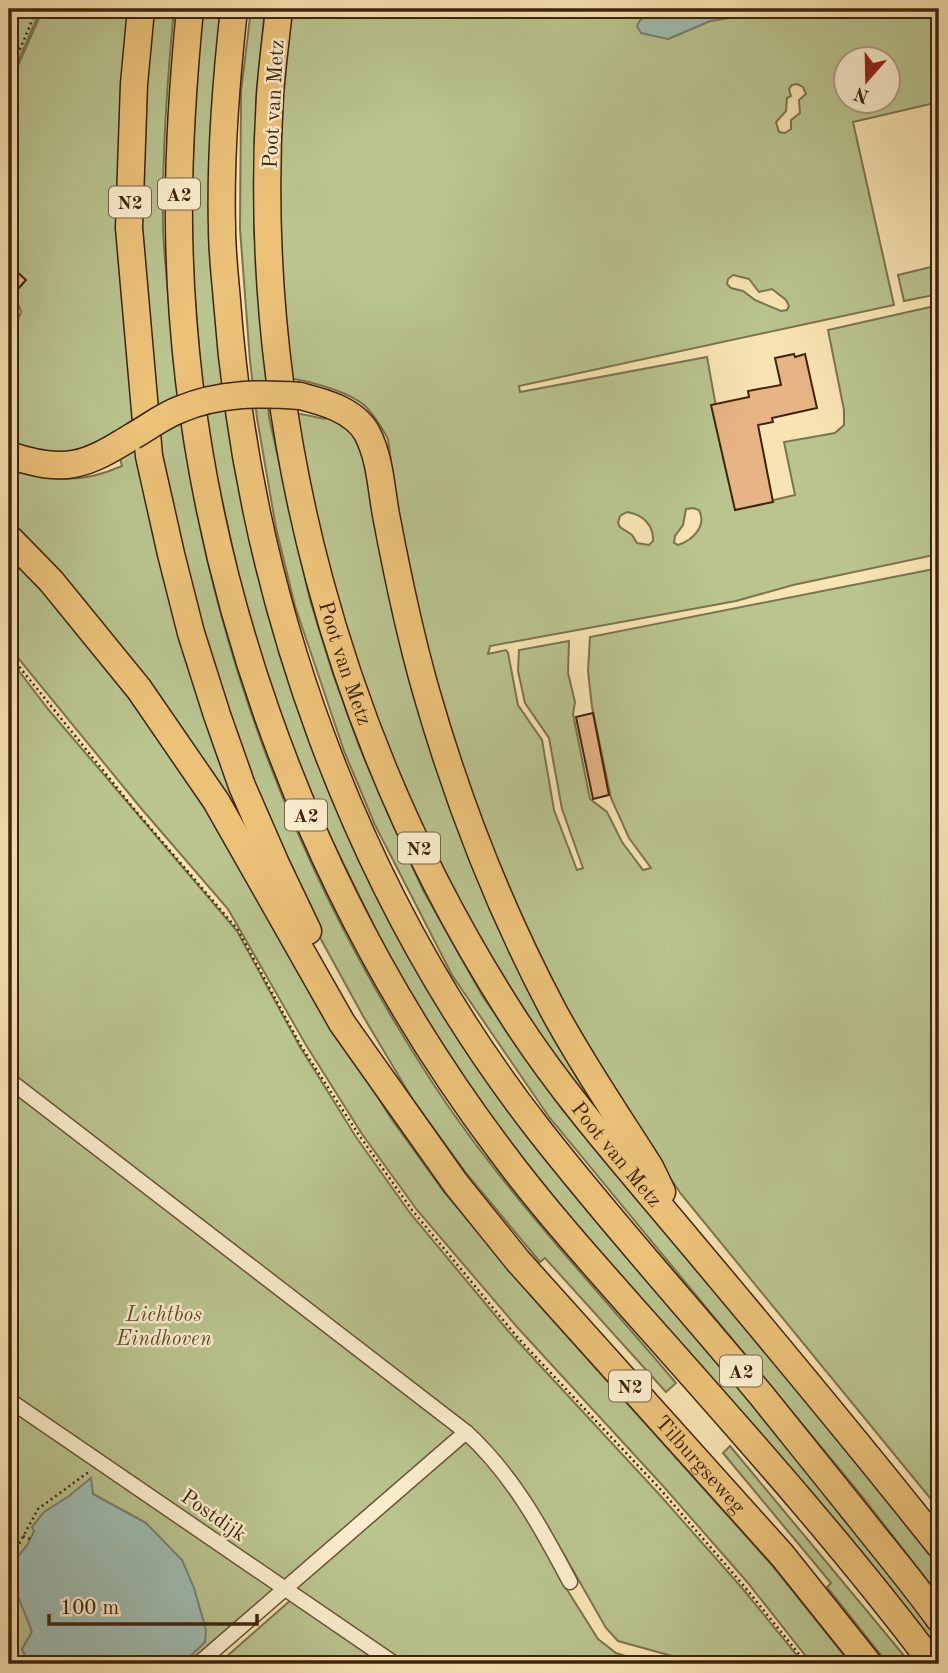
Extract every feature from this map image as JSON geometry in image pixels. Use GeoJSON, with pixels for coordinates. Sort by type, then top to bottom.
{"type":"FeatureCollection","features":[{"type":"Feature","properties":{"kind":"highway","name":"N2"},"geometry":{"type":"LineString","coordinates":[[141,9],[134,84],[129,229],[149,456],[170,554],[191,634],[243,786],[310,936],[399,1102]]}},
{"type":"Feature","properties":{"kind":"highway","name":"A2"},"geometry":{"type":"LineString","coordinates":[[190,9],[182,88],[179,230],[183,304],[198,440],[218,544],[237,620],[293,783],[348,904],[377,959],[448,1078],[502,1152],[589,1259],[803,1504],[933,1664]]}},
{"type":"Feature","properties":{"kind":"highway","name":"A2"},"geometry":{"type":"LineString","coordinates":[[234,9],[225,89],[222,229],[240,430],[269,571],[302,681],[329,757],[376,864],[450,1000],[486,1056],[537,1128],[761,1395],[939,1619]]}},
{"type":"Feature","properties":{"kind":"highway","name":"Poot van Metz"},"geometry":{"type":"LineString","coordinates":[[279,9],[270,94],[268,161],[273,312],[288,443],[306,530],[331,624],[371,737],[399,804],[432,877],[473,952],[519,1027],[574,1101],[679,1229]]}},
{"type":"Feature","properties":{"kind":"highway","name":"N2"},"geometry":{"type":"LineString","coordinates":[[9,455],[38,465],[68,467],[101,456],[181,409],[231,395],[265,393],[300,396],[329,403],[351,416],[366,430],[376,452],[386,518],[412,644],[456,792],[520,946],[554,1012],[650,1167],[679,1229],[939,1545]]}},
{"type":"Feature","properties":{"kind":"highway","name":"N2"},"geometry":{"type":"LineString","coordinates":[[9,538],[51,581],[139,689],[216,801],[337,1016],[399,1102]]}},
{"type":"Feature","properties":{"kind":"highway","name":"Tilburgseweg"},"geometry":{"type":"LineString","coordinates":[[399,1102],[426,1144],[518,1261],[782,1555],[869,1664]]}},
{"type":"Feature","properties":{"kind":"street"},"geometry":{"type":"LineString","coordinates":[[9,1080],[466,1432],[519,1492],[570,1582]]}},
{"type":"Feature","properties":{"kind":"street","name":"Postdijk"},"geometry":{"type":"LineString","coordinates":[[9,1400],[395,1664]]}},
{"type":"Feature","properties":{"kind":"street"},"geometry":{"type":"LineString","coordinates":[[198,1664],[466,1432]]}},
{"type":"Feature","properties":{"kind":"path"},"geometry":{"type":"LineString","coordinates":[[9,75],[37,9]]}},
{"type":"Feature","properties":{"kind":"path"},"geometry":{"type":"LineString","coordinates":[[9,654],[135,810],[238,930],[301,1046],[412,1210],[518,1338],[661,1490],[807,1664]]}},
{"type":"Feature","properties":{"kind":"path"},"geometry":{"type":"LineString","coordinates":[[9,1562],[9,1557],[38,1509],[94,1468],[99,1461]]}},
{"type":"Feature","properties":{"kind":"path"},"geometry":{"type":"LineString","coordinates":[[23,1536],[30,1539]]}},
{"type":"Feature","properties":{"kind":"path"},"geometry":{"type":"LineString","coordinates":[[9,1572],[9,1585]]}},
{"type":"Feature","properties":{"kind":"green space"},"geometry":{"type":"Polygon","coordinates":[[[9,9],[41,9],[9,82],[9,9]]]}},
{"type":"Feature","properties":{"kind":"green space"},"geometry":{"type":"Polygon","coordinates":[[[43,9],[133,9],[135,396],[266,866],[9,527],[9,468],[39,476],[66,479],[93,476],[122,466],[113,432],[89,449],[70,456],[40,456],[9,443],[9,327],[21,312],[9,296],[9,86],[43,9]]]}},
{"type":"Feature","properties":{"kind":"green space"},"geometry":{"type":"Polygon","coordinates":[[[150,9],[174,9],[163,174],[163,229],[180,410],[197,512],[220,612],[250,710],[286,806],[329,900],[377,992],[432,1082],[488,1160],[676,1383],[666,1392],[545,1258],[540,1262],[466,1173],[413,1100],[318,934],[224,711],[157,453],[139,230],[150,9]]]}},
{"type":"Feature","properties":{"kind":"green space"},"geometry":{"type":"Polygon","coordinates":[[[200,9],[221,9],[230,425],[386,905],[664,1295],[939,1635],[939,1658],[510,1146],[408,995],[297,769],[248,618],[206,428],[189,230],[200,9]]]}},
{"type":"Feature","properties":{"kind":"green space"},"geometry":{"type":"Polygon","coordinates":[[[251,9],[265,9],[257,92],[254,229],[269,417],[310,600],[359,746],[389,816],[423,890],[483,997],[562,1109],[939,1557],[939,1595],[860,1494],[549,1117],[452,975],[375,825],[344,751],[295,606],[276,528],[257,418],[240,229],[241,92],[251,9]]]}},
{"type":"Feature","properties":{"kind":"green space"},"geometry":{"type":"Polygon","coordinates":[[[287,9],[652,9],[649,13],[668,39],[710,21],[746,15],[752,9],[939,9],[939,102],[902,111],[902,46],[832,46],[832,116],[879,116],[853,122],[894,305],[519,386],[520,392],[707,357],[725,456],[744,507],[795,495],[784,442],[835,433],[844,425],[844,410],[828,330],[939,305],[939,554],[793,585],[736,601],[490,646],[488,654],[506,650],[508,653],[518,705],[542,740],[554,810],[577,870],[583,868],[562,809],[549,738],[525,703],[518,671],[519,650],[569,641],[568,673],[575,702],[573,714],[590,799],[607,812],[622,842],[643,870],[651,868],[629,838],[611,798],[592,707],[588,671],[590,637],[939,568],[939,1509],[681,1194],[590,1058],[529,943],[442,716],[401,536],[388,439],[372,414],[359,402],[329,388],[288,378],[277,226],[287,9]],[[797,84],[789,89],[791,96],[787,98],[786,111],[776,122],[779,132],[785,133],[791,129],[791,120],[800,113],[799,100],[806,94],[803,87],[797,84]],[[733,275],[727,284],[731,288],[743,291],[755,300],[781,311],[787,310],[789,306],[786,300],[772,289],[759,292],[749,279],[733,275]],[[686,509],[683,525],[675,536],[674,543],[678,545],[689,540],[700,527],[699,510],[686,509]],[[627,512],[620,516],[620,527],[632,535],[637,543],[649,545],[653,541],[646,521],[627,512]]]}},
{"type":"Feature","properties":{"kind":"green space"},"geometry":{"type":"Polygon","coordinates":[[[939,265],[939,294],[904,301],[898,275],[939,265]]]}},
{"type":"Feature","properties":{"kind":"green space"},"geometry":{"type":"Polygon","coordinates":[[[291,412],[325,419],[327,417],[346,424],[363,444],[449,795],[668,1204],[581,1095],[491,962],[410,808],[332,597],[291,412]]]}},
{"type":"Feature","properties":{"kind":"green space"},"geometry":{"type":"Polygon","coordinates":[[[9,550],[132,692],[209,804],[335,1027],[390,1117],[444,1192],[540,1306],[771,1564],[851,1664],[812,1664],[748,1583],[517,1327],[417,1210],[362,1134],[306,1045],[228,909],[140,807],[9,647],[9,550]]]}},
{"type":"Feature","properties":{"kind":"green space","name":"Lichtbos Eindhoven"},"geometry":{"type":"Polygon","coordinates":[[[9,658],[48,709],[237,931],[300,1047],[356,1137],[410,1213],[509,1332],[658,1493],[742,1588],[804,1664],[701,1664],[618,1641],[606,1628],[562,1551],[513,1478],[469,1432],[462,1441],[466,1441],[519,1498],[566,1588],[598,1639],[616,1653],[652,1664],[406,1664],[302,1596],[296,1590],[297,1583],[195,1664],[182,1664],[205,1642],[146,1523],[93,1494],[92,1490],[28,1619],[32,1632],[22,1649],[29,1664],[9,1664],[9,658]]]}},
{"type":"Feature","properties":{"kind":"green space"},"geometry":{"type":"Polygon","coordinates":[[[730,1446],[911,1664],[888,1664],[827,1587],[831,1583],[723,1453],[730,1446]]]}},
{"type":"Feature","properties":{"kind":"green space"},"geometry":{"type":"Polygon","coordinates":[[[292,1599],[385,1664],[218,1664],[292,1599]]]}},
{"type":"Feature","properties":{"kind":"water"},"geometry":{"type":"Polygon","coordinates":[[[652,9],[752,9],[746,15],[710,21],[668,39],[641,33],[637,26],[652,9]]]}},
{"type":"Feature","properties":{"kind":"water"},"geometry":{"type":"Polygon","coordinates":[[[91,1478],[93,1494],[146,1523],[182,1560],[194,1588],[206,1630],[205,1642],[182,1664],[29,1664],[22,1649],[32,1632],[18,1596],[15,1560],[28,1544],[34,1531],[32,1527],[44,1512],[91,1478]]]}},
{"type":"Feature","properties":{"kind":"building"},"geometry":{"type":"Polygon","coordinates":[[[15,270],[26,280],[9,299],[9,277],[15,270]]]}},
{"type":"Feature","properties":{"kind":"building"},"geometry":{"type":"Polygon","coordinates":[[[794,354],[795,357],[805,354],[817,408],[772,418],[773,422],[758,425],[773,502],[735,510],[711,405],[749,397],[748,391],[781,385],[775,358],[794,354]]]}},
{"type":"Feature","properties":{"kind":"building"},"geometry":{"type":"Polygon","coordinates":[[[593,713],[609,795],[593,799],[576,717],[593,713]]]}}]}
